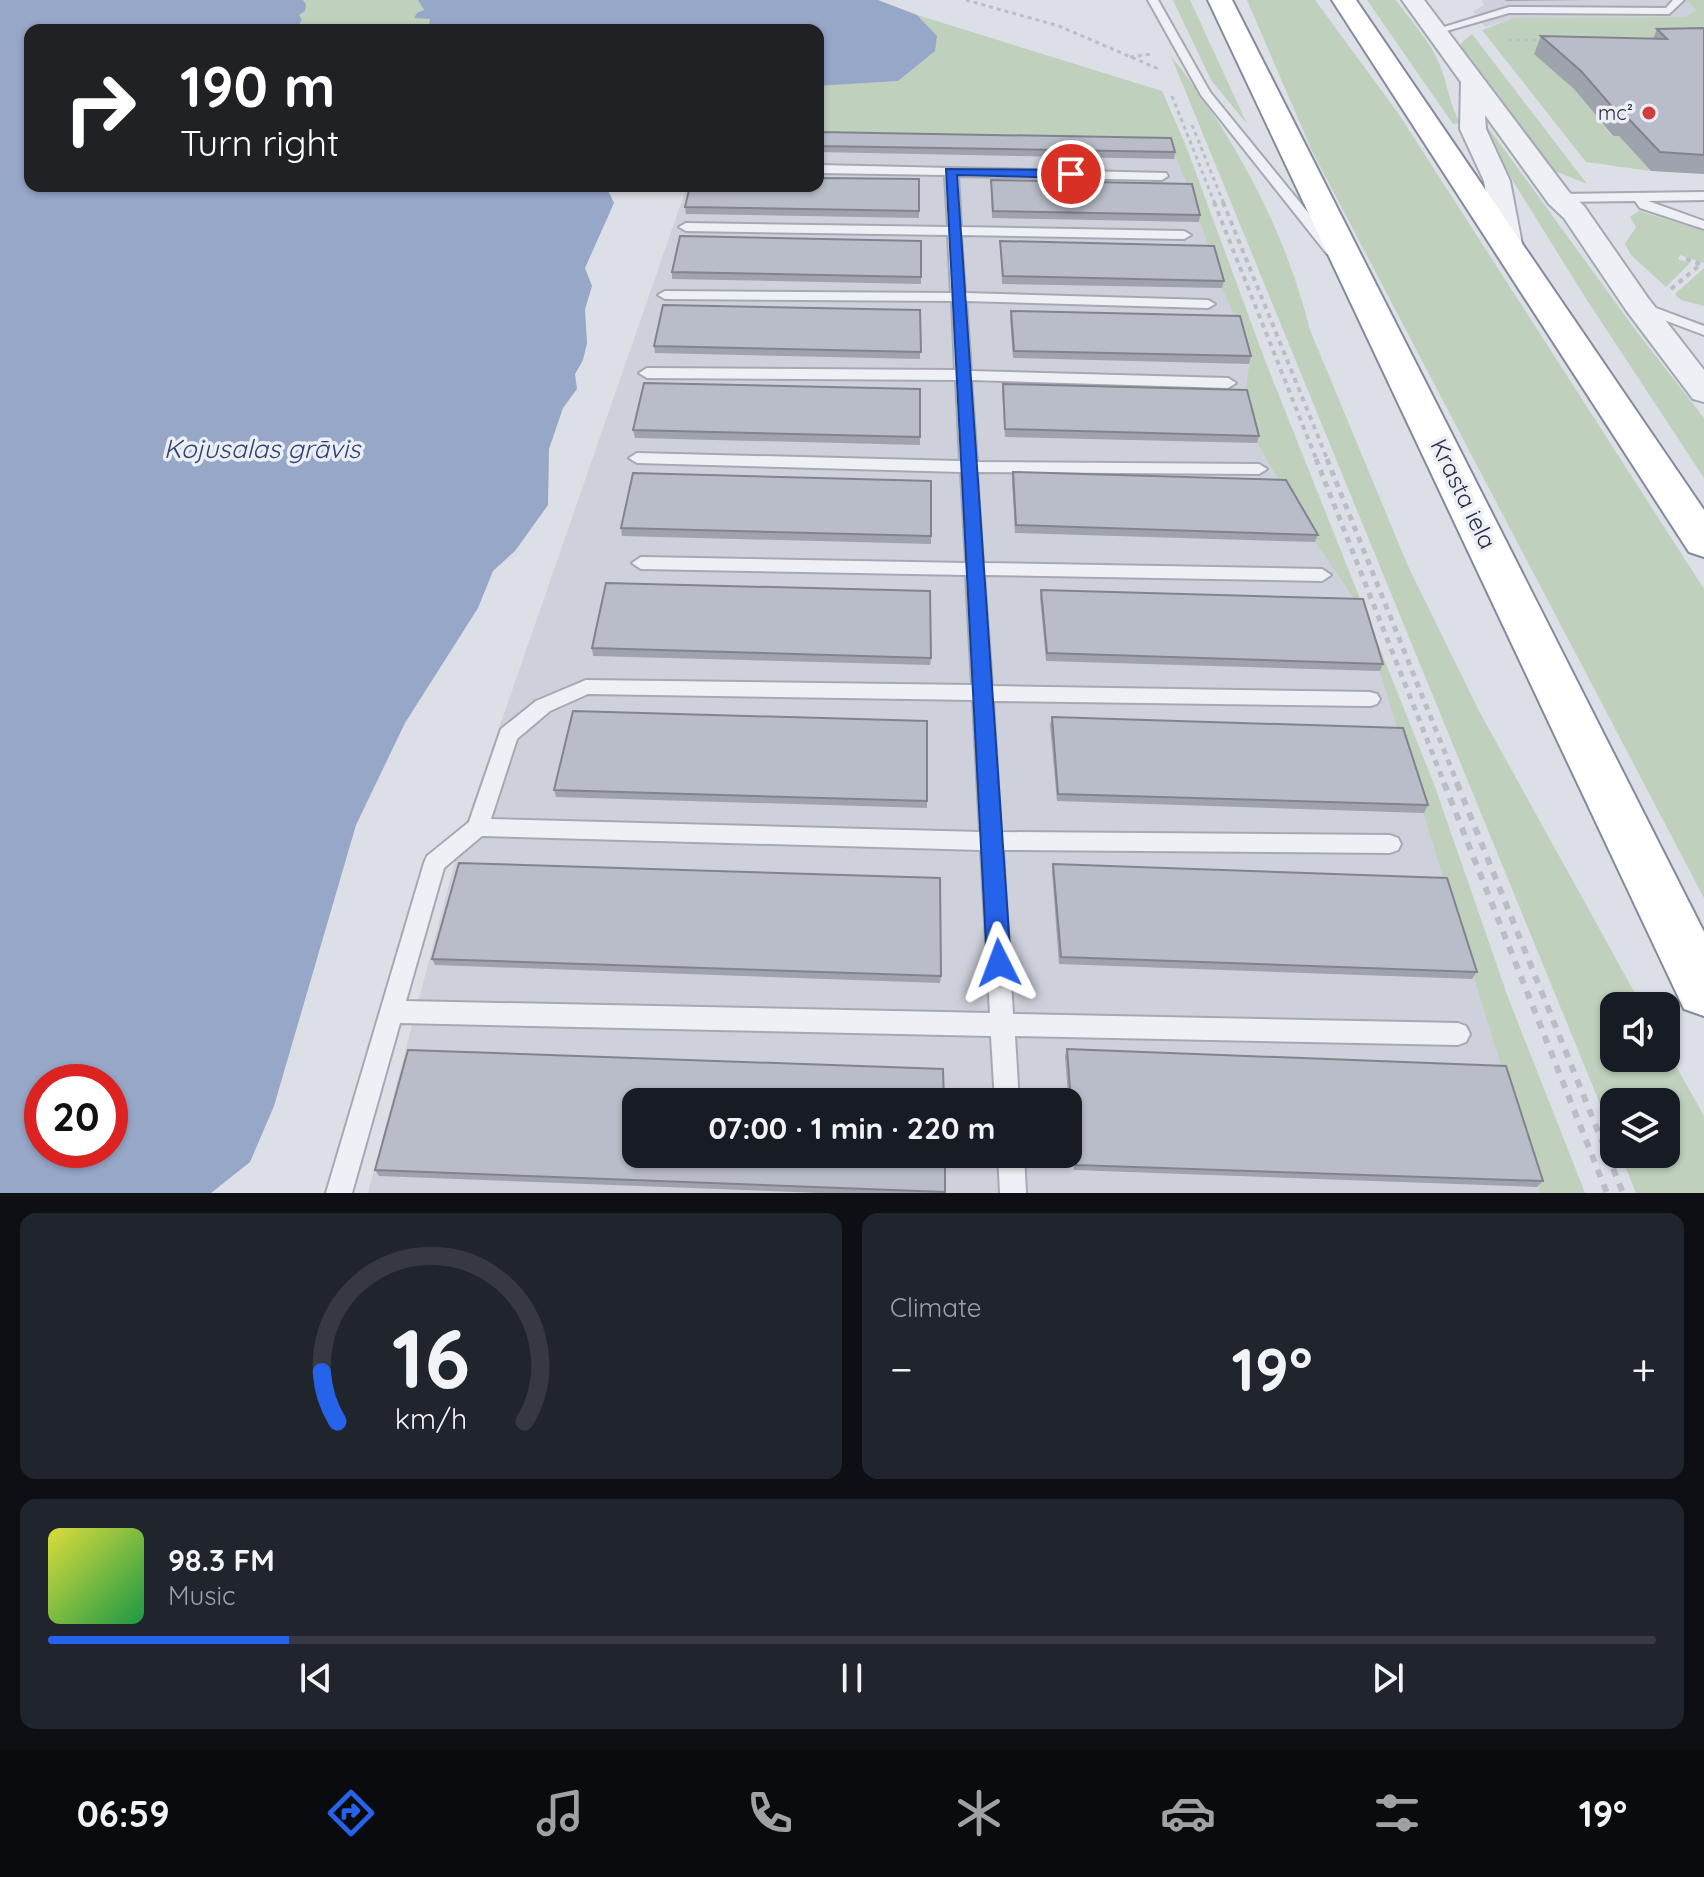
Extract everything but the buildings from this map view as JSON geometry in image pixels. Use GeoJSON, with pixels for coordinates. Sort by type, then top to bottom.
{"type":"FeatureCollection","features":[{"type":"Feature","properties":{"kind":"highway","name":"Krasta iela"},"geometry":{"type":"LineString","coordinates":[[1220,0],[1704,990]]}},
{"type":"Feature","properties":{"kind":"highway"},"geometry":{"type":"LineString","coordinates":[[1239,0],[1258,40],[1262,82]]}},
{"type":"Feature","properties":{"kind":"highway"},"geometry":{"type":"LineString","coordinates":[[1319,0],[1345,41],[1417,109]]}},
{"type":"Feature","properties":{"kind":"highway"},"geometry":{"type":"LineString","coordinates":[[1344,0],[1704,542]]}},
{"type":"Feature","properties":{"kind":"street"},"geometry":{"type":"LineString","coordinates":[[1413,0],[1472,84],[1510,129],[1559,198],[1574,212],[1637,304],[1704,392]]}},
{"type":"Feature","properties":{"kind":"street"},"geometry":{"type":"LineString","coordinates":[[1472,84],[1473,129],[1497,181],[1508,244]]}},
{"type":"Feature","properties":{"kind":"lane"},"geometry":{"type":"LineString","coordinates":[[1153,0],[1219,112],[1364,290]]}},
{"type":"Feature","properties":{"kind":"lane"},"geometry":{"type":"LineString","coordinates":[[1501,0],[1509,10]]}},
{"type":"Feature","properties":{"kind":"lane"},"geometry":{"type":"LineString","coordinates":[[1436,31],[1509,10],[1669,11],[1679,0]]}},
{"type":"Feature","properties":{"kind":"lane"},"geometry":{"type":"LineString","coordinates":[[824,169],[1162,176]]}},
{"type":"Feature","properties":{"kind":"lane"},"geometry":{"type":"LineString","coordinates":[[951,171],[1006,1088]]}},
{"type":"Feature","properties":{"kind":"lane"},"geometry":{"type":"LineString","coordinates":[[1637,196],[1645,205],[1704,225]]}},
{"type":"Feature","properties":{"kind":"lane"},"geometry":{"type":"LineString","coordinates":[[1559,198],[1704,196]]}},
{"type":"Feature","properties":{"kind":"lane"},"geometry":{"type":"LineString","coordinates":[[686,227],[1184,235]]}},
{"type":"Feature","properties":{"kind":"lane"},"geometry":{"type":"LineString","coordinates":[[665,295],[958,297],[1208,304]]}},
{"type":"Feature","properties":{"kind":"lane"},"geometry":{"type":"LineString","coordinates":[[1637,304],[1704,331]]}},
{"type":"Feature","properties":{"kind":"lane"},"geometry":{"type":"LineString","coordinates":[[647,373],[963,375],[1228,383]]}},
{"type":"Feature","properties":{"kind":"lane"},"geometry":{"type":"LineString","coordinates":[[637,458],[968,467],[1259,469]]}},
{"type":"Feature","properties":{"kind":"lane"},"geometry":{"type":"LineString","coordinates":[[641,563],[1322,575]]}},
{"type":"Feature","properties":{"kind":"lane"},"geometry":{"type":"LineString","coordinates":[[339,1193],[435,863],[478,827],[508,735],[543,706],[586,687],[1370,699]]}},
{"type":"Feature","properties":{"kind":"lane"},"geometry":{"type":"LineString","coordinates":[[478,827],[992,841],[1390,844]]}},
{"type":"Feature","properties":{"kind":"lane"},"geometry":{"type":"LineString","coordinates":[[390,1012],[1458,1034]]}},
{"type":"Feature","properties":{"kind":"lane"},"geometry":{"type":"LineString","coordinates":[[1012,1168],[1013,1193]]}},
{"type":"Feature","properties":{"kind":"path"},"geometry":{"type":"LineString","coordinates":[[966,0],[1059,26],[1171,75],[1167,63]]}},
{"type":"Feature","properties":{"kind":"path"},"geometry":{"type":"LineString","coordinates":[[1148,40],[1607,1193]]}},
{"type":"Feature","properties":{"kind":"path"},"geometry":{"type":"LineString","coordinates":[[1498,40],[1559,40]]}},
{"type":"Feature","properties":{"kind":"path"},"geometry":{"type":"LineString","coordinates":[[1129,57],[1163,52]]}},
{"type":"Feature","properties":{"kind":"path"},"geometry":{"type":"LineString","coordinates":[[1176,88],[1623,1193]]}},
{"type":"Feature","properties":{"kind":"path"},"geometry":{"type":"LineString","coordinates":[[1686,259],[1702,265]]}},
{"type":"Feature","properties":{"kind":"path"},"geometry":{"type":"LineString","coordinates":[[1664,294],[1702,265]]}},
{"type":"Feature","properties":{"kind":"shaded area"},"geometry":{"type":"Polygon","coordinates":[[[1482,0],[1686,0],[1696,10],[1685,17],[1514,18],[1485,27],[1473,11],[1484,5],[1482,0]]]}},
{"type":"Feature","properties":{"kind":"shaded area"},"geometry":{"type":"Polygon","coordinates":[[[824,138],[1170,145],[1238,323],[1249,364],[1245,397],[1257,443],[1315,542],[1360,606],[1540,1193],[368,1193],[462,835],[685,192],[824,192],[824,138]]]}},
{"type":"Feature","properties":{"kind":"green space"},"geometry":{"type":"Polygon","coordinates":[[[303,0],[418,0],[430,24],[299,24],[299,15],[306,4],[303,0]]]}},
{"type":"Feature","properties":{"kind":"green space"},"geometry":{"type":"Polygon","coordinates":[[[1173,0],[1190,0],[1247,124],[1211,80],[1173,0]]]}},
{"type":"Feature","properties":{"kind":"green space"},"geometry":{"type":"Polygon","coordinates":[[[1247,0],[1315,0],[1398,113],[1704,589],[1704,898],[1312,151],[1247,0]]]}},
{"type":"Feature","properties":{"kind":"green space"},"geometry":{"type":"Polygon","coordinates":[[[1367,0],[1396,0],[1439,63],[1460,123],[1453,124],[1367,0]]]}},
{"type":"Feature","properties":{"kind":"green space"},"geometry":{"type":"Polygon","coordinates":[[[1686,0],[1704,0],[1704,46],[1535,54],[1574,89],[1612,136],[1619,136],[1651,171],[1586,162],[1482,30],[1514,18],[1685,17],[1696,10],[1686,0]]]}},
{"type":"Feature","properties":{"kind":"green space"},"geometry":{"type":"Polygon","coordinates":[[[917,15],[1162,91],[1186,146],[1266,363],[1434,784],[1509,1000],[1585,1193],[1540,1193],[1360,607],[1315,542],[1257,443],[1245,397],[1249,364],[1238,323],[1222,288],[1190,191],[1170,145],[824,138],[824,86],[898,81],[934,51],[937,36],[917,15]]]}},
{"type":"Feature","properties":{"kind":"green space"},"geometry":{"type":"Polygon","coordinates":[[[1472,34],[1587,184],[1555,171],[1462,49],[1461,43],[1472,34]]]}},
{"type":"Feature","properties":{"kind":"green space"},"geometry":{"type":"Polygon","coordinates":[[[1171,56],[1216,119],[1255,186],[1287,256],[1310,330],[1408,566],[1479,711],[1634,992],[1600,992],[1600,1072],[1679,1072],[1704,1116],[1704,1193],[1636,1193],[1626,1168],[1680,1168],[1680,1088],[1600,1088],[1600,1104],[1171,56]]]}},
{"type":"Feature","properties":{"kind":"green space"},"geometry":{"type":"Polygon","coordinates":[[[1487,126],[1637,332],[1704,418],[1704,478],[1503,165],[1487,126]]]}},
{"type":"Feature","properties":{"kind":"green space"},"geometry":{"type":"Polygon","coordinates":[[[1639,211],[1704,231],[1704,263],[1680,255],[1678,259],[1690,263],[1666,287],[1631,255],[1625,244],[1636,227],[1630,217],[1639,211]]]}},
{"type":"Feature","properties":{"kind":"green space"},"geometry":{"type":"Polygon","coordinates":[[[1704,268],[1704,306],[1681,300],[1675,294],[1704,268]]]}},
{"type":"Feature","properties":{"kind":"water","name":"Kojusalas grāvis"},"geometry":{"type":"Polygon","coordinates":[[[0,0],[303,0],[306,4],[305,11],[299,15],[302,20],[299,24],[24,24],[24,192],[609,192],[614,203],[585,268],[592,286],[585,309],[587,343],[583,360],[575,374],[577,389],[563,408],[549,449],[548,505],[515,551],[493,571],[478,608],[405,723],[356,825],[274,1106],[250,1162],[211,1193],[0,1193],[0,0]]]}},
{"type":"Feature","properties":{"kind":"water"},"geometry":{"type":"Polygon","coordinates":[[[418,0],[878,0],[917,15],[937,36],[935,51],[898,81],[824,86],[824,24],[429,24],[430,19],[414,18],[424,10],[418,0]]]}},
{"type":"Feature","properties":{"kind":"place","name":"mc²"},"geometry":{"type":"Point","coordinates":[1649,113]}},
{"type":"Feature","properties":{"kind":"route"},"geometry":{"type":"LineString","coordinates":[[999,963],[951,171],[1071,174]]}}]}
